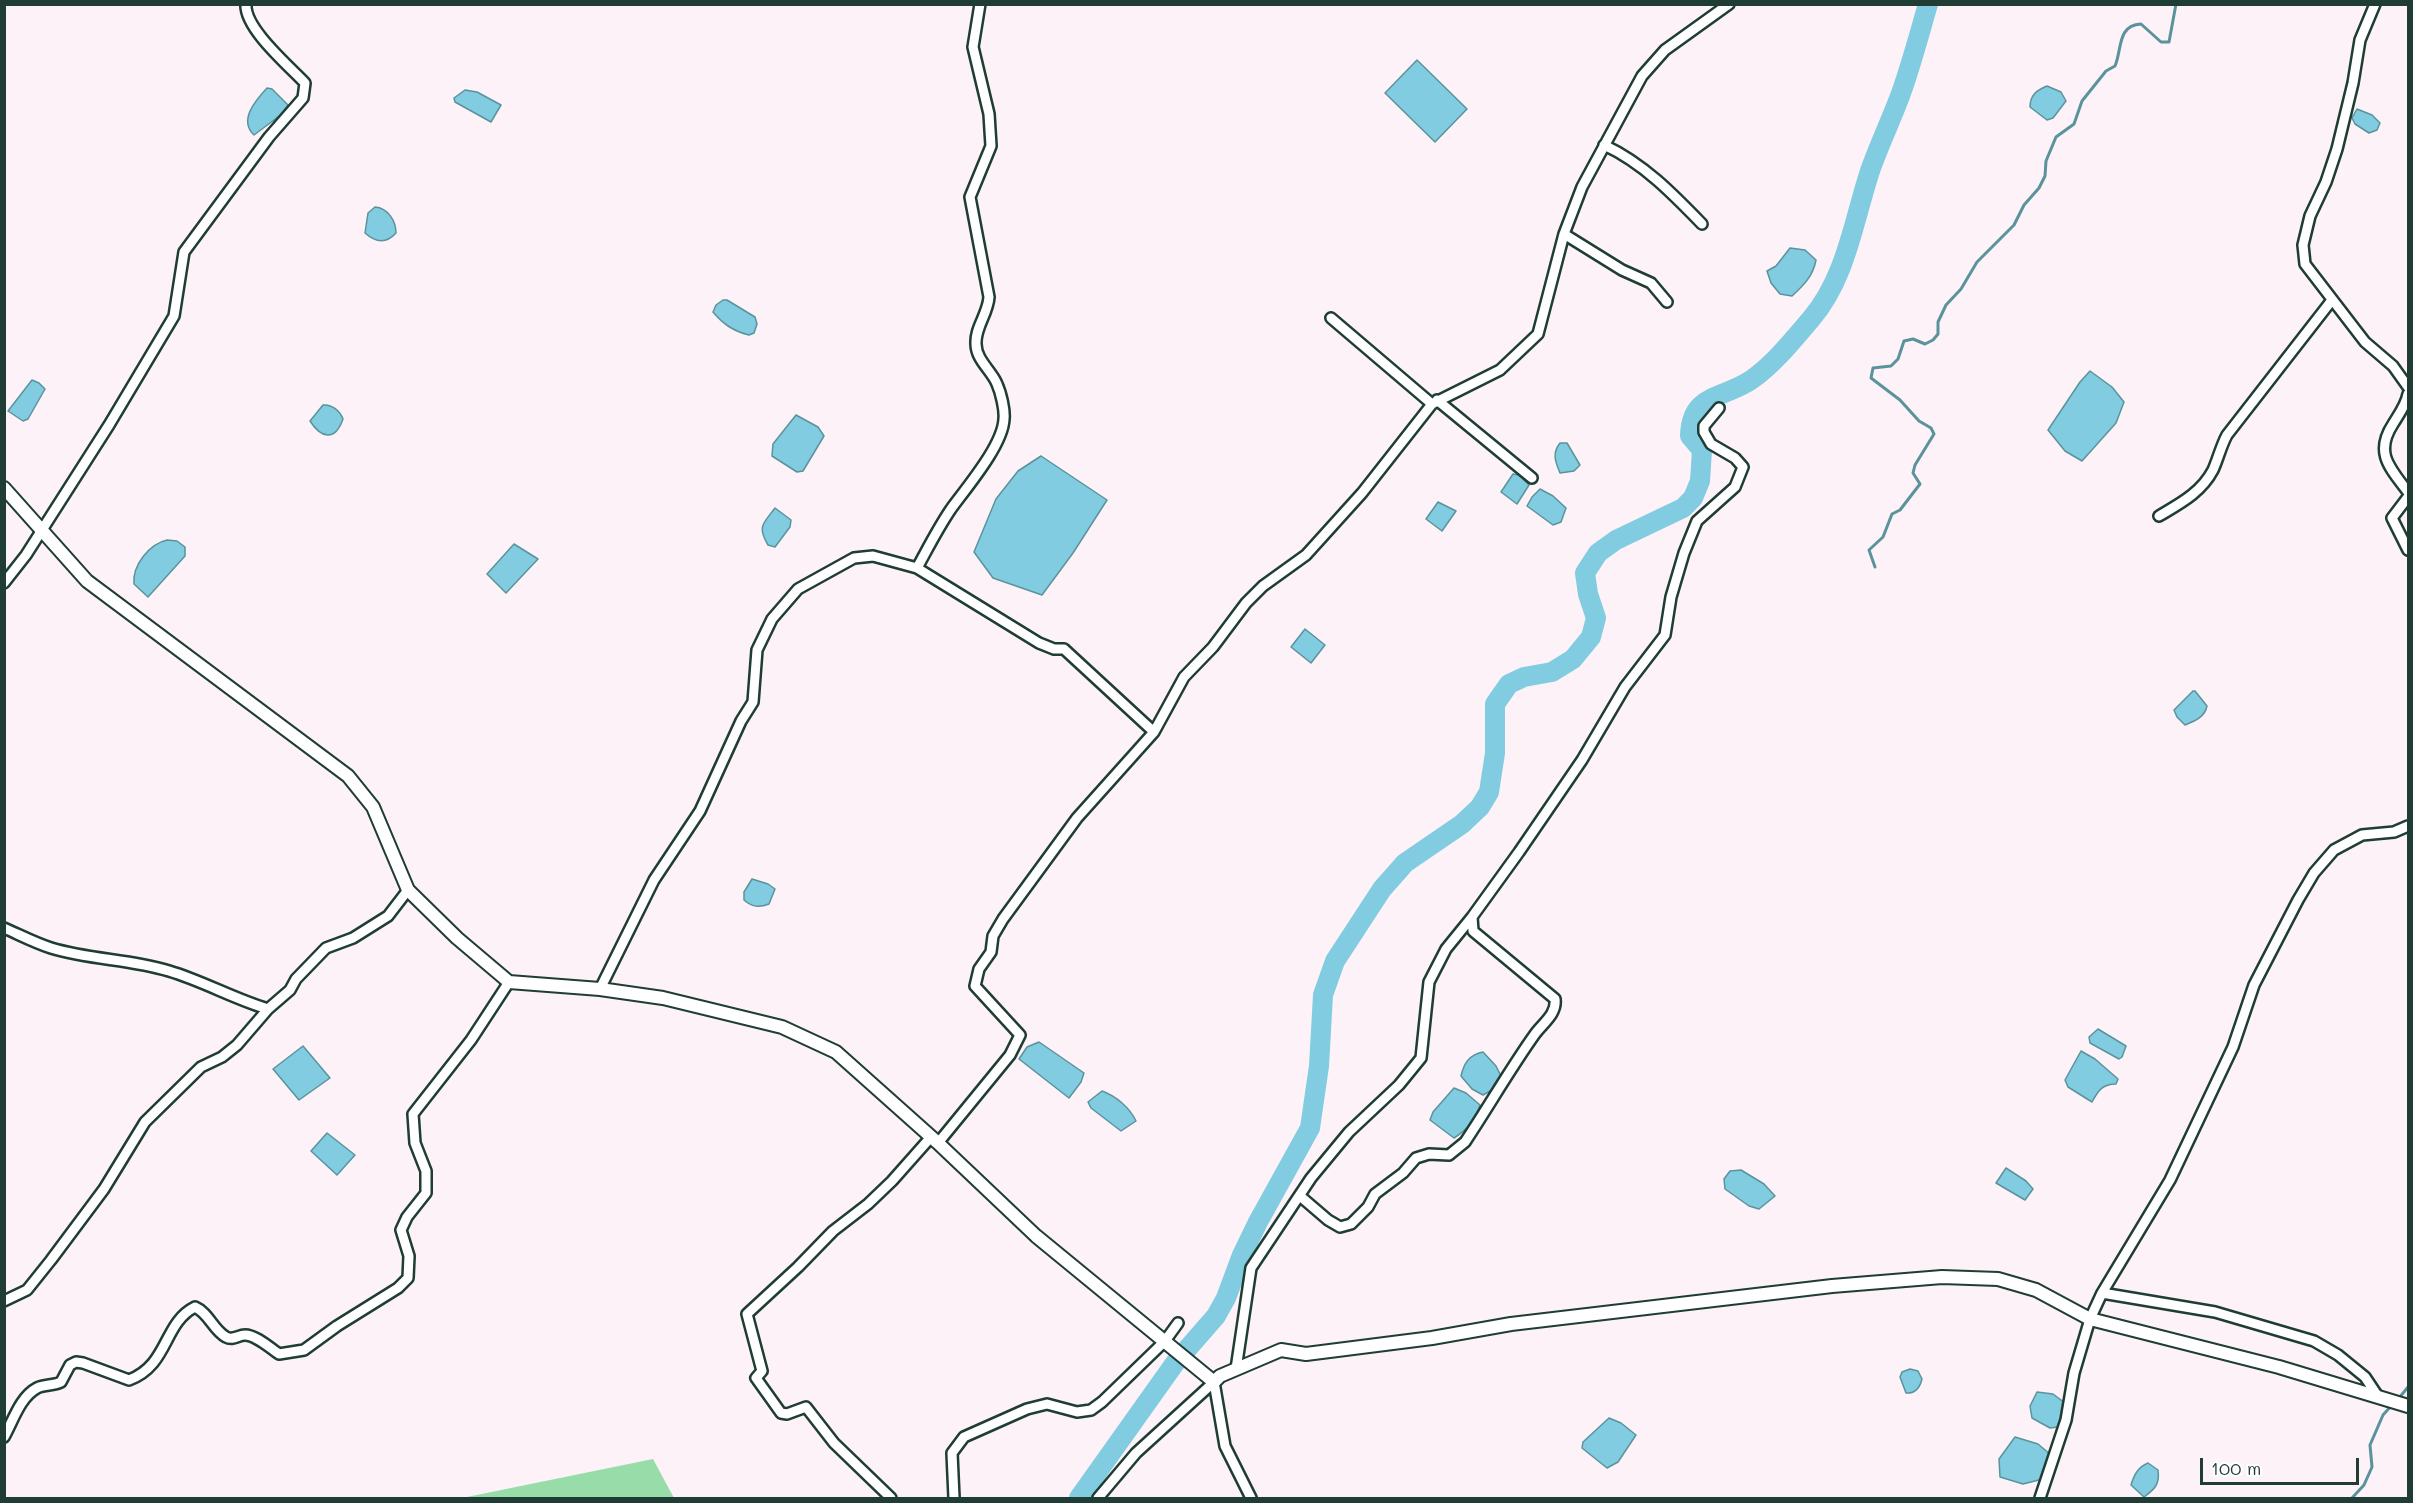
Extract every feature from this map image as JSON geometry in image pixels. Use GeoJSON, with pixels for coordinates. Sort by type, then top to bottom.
{"type":"FeatureCollection","features":[{"type":"Feature","properties":{"kind":"street"},"geometry":{"type":"LineString","coordinates":[[4,583],[26,555],[109,425],[174,316],[184,252],[268,137],[303,98],[305,84],[255,30],[245,13],[246,4]]}},
{"type":"Feature","properties":{"kind":"street"},"geometry":{"type":"LineString","coordinates":[[917,568],[951,510],[982,467],[1003,429],[1005,416],[997,383],[986,369],[975,346],[977,332],[988,309],[989,297],[970,197],[991,146],[989,114],[973,46],[980,4]]}},
{"type":"Feature","properties":{"kind":"street"},"geometry":{"type":"LineString","coordinates":[[2375,4],[2360,40],[2354,83],[2337,149],[2326,182],[2310,216],[2303,245],[2305,264],[2365,342],[2393,366],[2409,387]]}},
{"type":"Feature","properties":{"kind":"street"},"geometry":{"type":"LineString","coordinates":[[891,1498],[834,1443],[806,1407],[787,1414],[781,1413],[756,1378],[762,1371],[747,1314],[833,1231],[868,1204],[934,1140],[1010,1055],[1020,1035],[975,986],[979,969],[991,952],[993,936],[1003,918],[1077,818],[1154,732],[1184,677],[1213,647],[1246,603],[1263,586],[1306,555],[1362,493],[1434,402],[1500,370],[1538,334],[1564,234],[1582,187],[1642,76],[1665,50],[1729,5]]}},
{"type":"Feature","properties":{"kind":"street"},"geometry":{"type":"LineString","coordinates":[[1605,145],[1641,167],[1702,224]]}},
{"type":"Feature","properties":{"kind":"street"},"geometry":{"type":"LineString","coordinates":[[1564,234],[1622,270],[1651,283],[1666,302]]}},
{"type":"Feature","properties":{"kind":"street"},"geometry":{"type":"LineString","coordinates":[[2159,516],[2193,496],[2212,471],[2219,449],[2227,435],[2332,300]]}},
{"type":"Feature","properties":{"kind":"street"},"geometry":{"type":"LineString","coordinates":[[1331,318],[1532,478]]}},
{"type":"Feature","properties":{"kind":"street"},"geometry":{"type":"LineString","coordinates":[[2409,394],[2385,435],[2383,453],[2393,472],[2409,492]]}},
{"type":"Feature","properties":{"kind":"street"},"geometry":{"type":"LineString","coordinates":[[1236,1369],[1251,1268],[1299,1196],[1349,1132],[1399,1085],[1421,1058],[1429,982],[1446,949],[1472,917],[1582,760],[1625,687],[1665,635],[1671,597],[1697,520],[1735,487],[1743,467],[1735,458],[1711,444],[1704,432],[1704,426],[1719,408]]}},
{"type":"Feature","properties":{"kind":"street"},"geometry":{"type":"LineString","coordinates":[[4,488],[87,581],[348,776],[373,807],[408,890],[457,938],[509,982],[600,989],[663,998],[782,1027],[836,1052],[1036,1236],[1214,1382],[1225,1446],[1251,1498]]}},
{"type":"Feature","properties":{"kind":"street"},"geometry":{"type":"LineString","coordinates":[[2409,497],[2392,518],[2409,550]]}},
{"type":"Feature","properties":{"kind":"street"},"geometry":{"type":"LineString","coordinates":[[600,989],[654,879],[700,811],[741,721],[753,702],[757,650],[772,619],[798,589],[854,558],[873,556],[917,568],[1039,643],[1054,649],[1064,649],[1154,732]]}},
{"type":"Feature","properties":{"kind":"street"},"geometry":{"type":"LineString","coordinates":[[2040,1498],[2066,1420],[2074,1373],[2090,1319],[2102,1293],[2170,1180],[2233,1047],[2254,985],[2314,873],[2334,850],[2362,835],[2394,832],[2409,826]]}},
{"type":"Feature","properties":{"kind":"street"},"geometry":{"type":"LineString","coordinates":[[4,1301],[27,1290],[51,1260],[104,1189],[145,1122],[201,1067],[222,1057],[237,1044],[268,1009],[290,990],[296,979],[326,948],[353,938],[388,916],[408,890]]}},
{"type":"Feature","properties":{"kind":"street"},"geometry":{"type":"LineString","coordinates":[[1299,1196],[1340,1227],[1351,1224],[1368,1207],[1375,1194],[1403,1173],[1416,1158],[1429,1154],[1449,1155],[1465,1142],[1530,1041],[1552,1015],[1556,1005],[1555,999],[1473,932],[1472,917]]}},
{"type":"Feature","properties":{"kind":"street"},"geometry":{"type":"LineString","coordinates":[[4,928],[52,948],[90,956],[132,961],[169,971],[268,1009]]}},
{"type":"Feature","properties":{"kind":"street"},"geometry":{"type":"LineString","coordinates":[[4,1437],[18,1409],[30,1393],[39,1387],[61,1382],[70,1365],[76,1362],[129,1380],[138,1377],[159,1356],[180,1317],[195,1307],[201,1310],[226,1338],[233,1339],[245,1335],[279,1354],[304,1350],[398,1288],[408,1278],[409,1256],[401,1230],[407,1217],[426,1192],[426,1170],[415,1143],[413,1114],[471,1040],[509,982]]}},
{"type":"Feature","properties":{"kind":"street"},"geometry":{"type":"LineString","coordinates":[[1098,1498],[1136,1453],[1214,1382],[1236,1369],[1281,1350],[1306,1354],[1432,1338],[1511,1324],[1832,1286],[1942,1277],[1998,1279],[2036,1290],[2090,1319],[2408,1406]]}},
{"type":"Feature","properties":{"kind":"street"},"geometry":{"type":"LineString","coordinates":[[2102,1293],[2215,1312],[2314,1341],[2338,1355],[2365,1377],[2380,1397]]}},
{"type":"Feature","properties":{"kind":"street"},"geometry":{"type":"LineString","coordinates":[[954,1498],[952,1453],[964,1437],[1027,1408],[1047,1404],[1077,1412],[1091,1410],[1165,1341],[1178,1323]]}},
{"type":"Feature","properties":{"kind":"green space"},"geometry":{"type":"Polygon","coordinates":[[[653,1459],[674,1498],[462,1498],[653,1459]]]}},
{"type":"Feature","properties":{"kind":"water"},"geometry":{"type":"Polygon","coordinates":[[[1417,60],[1467,109],[1435,142],[1385,93],[1417,60]]]}},
{"type":"Feature","properties":{"kind":"water"},"geometry":{"type":"Polygon","coordinates":[[[2047,86],[2061,92],[2066,101],[2053,118],[2047,120],[2030,107],[2031,99],[2035,94],[2047,86]]]}},
{"type":"Feature","properties":{"kind":"water"},"geometry":{"type":"Polygon","coordinates":[[[267,88],[272,89],[288,105],[282,114],[254,135],[248,123],[248,117],[250,110],[267,88]]]}},
{"type":"Feature","properties":{"kind":"water"},"geometry":{"type":"Polygon","coordinates":[[[465,90],[477,92],[501,105],[491,122],[455,102],[454,98],[465,90]]]}},
{"type":"Feature","properties":{"kind":"water"},"geometry":{"type":"Polygon","coordinates":[[[2357,109],[2372,115],[2380,123],[2377,130],[2369,133],[2355,124],[2352,118],[2357,109]]]}},
{"type":"Feature","properties":{"kind":"water"},"geometry":{"type":"Polygon","coordinates":[[[375,207],[384,210],[395,224],[396,233],[388,239],[381,241],[373,239],[365,233],[368,213],[375,207]]]}},
{"type":"Feature","properties":{"kind":"water"},"geometry":{"type":"Polygon","coordinates":[[[1790,248],[1805,250],[1816,260],[1807,280],[1792,296],[1780,294],[1771,283],[1767,271],[1776,266],[1790,248]]]}},
{"type":"Feature","properties":{"kind":"water"},"geometry":{"type":"Polygon","coordinates":[[[727,300],[755,317],[757,324],[754,333],[749,335],[738,331],[713,312],[716,305],[727,300]]]}},
{"type":"Feature","properties":{"kind":"water"},"geometry":{"type":"Polygon","coordinates":[[[2090,371],[2112,387],[2124,402],[2116,423],[2082,461],[2065,451],[2048,430],[2090,371]]]}},
{"type":"Feature","properties":{"kind":"water"},"geometry":{"type":"Polygon","coordinates":[[[32,380],[45,389],[28,419],[23,421],[8,411],[32,380]]]}},
{"type":"Feature","properties":{"kind":"water"},"geometry":{"type":"Polygon","coordinates":[[[323,405],[335,409],[343,419],[336,431],[328,435],[319,431],[310,421],[323,405]]]}},
{"type":"Feature","properties":{"kind":"water"},"geometry":{"type":"Polygon","coordinates":[[[796,415],[818,427],[824,436],[803,471],[797,472],[772,456],[773,444],[796,415]]]}},
{"type":"Feature","properties":{"kind":"water"},"geometry":{"type":"Polygon","coordinates":[[[1560,443],[1567,443],[1580,465],[1574,471],[1560,473],[1555,457],[1560,443]]]}},
{"type":"Feature","properties":{"kind":"water"},"geometry":{"type":"Polygon","coordinates":[[[1041,456],[1107,500],[1073,553],[1042,595],[993,578],[974,552],[996,499],[1018,471],[1041,456]]]}},
{"type":"Feature","properties":{"kind":"water"},"geometry":{"type":"Polygon","coordinates":[[[1513,474],[1519,475],[1529,485],[1517,504],[1501,492],[1513,474]]]}},
{"type":"Feature","properties":{"kind":"water"},"geometry":{"type":"Polygon","coordinates":[[[1540,489],[1553,496],[1566,508],[1561,522],[1553,525],[1527,506],[1540,489]]]}},
{"type":"Feature","properties":{"kind":"water"},"geometry":{"type":"Polygon","coordinates":[[[1438,502],[1456,511],[1442,531],[1426,519],[1438,502]]]}},
{"type":"Feature","properties":{"kind":"water"},"geometry":{"type":"Polygon","coordinates":[[[775,508],[791,520],[790,527],[775,547],[768,545],[762,529],[775,508]]]}},
{"type":"Feature","properties":{"kind":"water"},"geometry":{"type":"Polygon","coordinates":[[[167,540],[177,541],[185,547],[185,556],[148,597],[134,584],[136,570],[148,551],[167,540]]]}},
{"type":"Feature","properties":{"kind":"water"},"geometry":{"type":"Polygon","coordinates":[[[514,544],[538,559],[506,593],[487,574],[514,544]]]}},
{"type":"Feature","properties":{"kind":"water"},"geometry":{"type":"Polygon","coordinates":[[[1305,629],[1325,645],[1311,663],[1291,647],[1305,629]]]}},
{"type":"Feature","properties":{"kind":"water"},"geometry":{"type":"Polygon","coordinates":[[[2193,691],[2207,706],[2202,716],[2185,725],[2174,710],[2193,691]]]}},
{"type":"Feature","properties":{"kind":"water"},"geometry":{"type":"Polygon","coordinates":[[[752,879],[775,889],[769,904],[756,906],[744,900],[744,892],[752,879]]]}},
{"type":"Feature","properties":{"kind":"water"},"geometry":{"type":"Polygon","coordinates":[[[2098,1029],[2126,1046],[2122,1057],[2119,1059],[2090,1043],[2089,1037],[2098,1029]]]}},
{"type":"Feature","properties":{"kind":"water"},"geometry":{"type":"Polygon","coordinates":[[[1039,1042],[1084,1073],[1081,1082],[1069,1098],[1019,1059],[1027,1047],[1039,1042]]]}},
{"type":"Feature","properties":{"kind":"water"},"geometry":{"type":"Polygon","coordinates":[[[303,1046],[330,1078],[299,1100],[273,1069],[303,1046]]]}},
{"type":"Feature","properties":{"kind":"water"},"geometry":{"type":"Polygon","coordinates":[[[2081,1051],[2095,1059],[2118,1079],[2116,1084],[2107,1085],[2101,1089],[2092,1102],[2068,1087],[2065,1080],[2081,1051]]]}},
{"type":"Feature","properties":{"kind":"water"},"geometry":{"type":"Polygon","coordinates":[[[1483,1052],[1496,1066],[1501,1076],[1494,1089],[1483,1095],[1472,1089],[1461,1076],[1468,1060],[1483,1052]]]}},
{"type":"Feature","properties":{"kind":"water"},"geometry":{"type":"Polygon","coordinates":[[[1454,1088],[1466,1093],[1480,1105],[1470,1124],[1454,1138],[1430,1120],[1433,1112],[1454,1088]]]}},
{"type":"Feature","properties":{"kind":"water"},"geometry":{"type":"Polygon","coordinates":[[[1102,1091],[1122,1103],[1136,1121],[1121,1131],[1091,1108],[1088,1102],[1102,1091]]]}},
{"type":"Feature","properties":{"kind":"water"},"geometry":{"type":"Polygon","coordinates":[[[327,1133],[355,1155],[337,1175],[311,1151],[327,1133]]]}},
{"type":"Feature","properties":{"kind":"water"},"geometry":{"type":"Polygon","coordinates":[[[2006,1168],[2026,1181],[2033,1189],[2025,1200],[1996,1183],[2006,1168]]]}},
{"type":"Feature","properties":{"kind":"water"},"geometry":{"type":"Polygon","coordinates":[[[1741,1170],[1764,1184],[1775,1196],[1759,1209],[1749,1206],[1725,1189],[1724,1179],[1730,1171],[1741,1170]]]}},
{"type":"Feature","properties":{"kind":"water"},"geometry":{"type":"Polygon","coordinates":[[[1910,1369],[1918,1371],[1922,1379],[1917,1389],[1906,1393],[1900,1377],[1902,1372],[1910,1369]]]}},
{"type":"Feature","properties":{"kind":"water"},"geometry":{"type":"Polygon","coordinates":[[[2037,1392],[2053,1394],[2065,1403],[2064,1413],[2058,1427],[2050,1428],[2032,1418],[2030,1406],[2037,1392]]]}},
{"type":"Feature","properties":{"kind":"water"},"geometry":{"type":"Polygon","coordinates":[[[1609,1418],[1621,1423],[1636,1435],[1618,1462],[1607,1468],[1582,1448],[1583,1442],[1609,1418]]]}},
{"type":"Feature","properties":{"kind":"water"},"geometry":{"type":"Polygon","coordinates":[[[2015,1437],[2038,1444],[2051,1455],[2043,1479],[2023,1484],[2000,1477],[1999,1459],[2015,1437]]]}},
{"type":"Feature","properties":{"kind":"water"},"geometry":{"type":"Polygon","coordinates":[[[2148,1463],[2158,1470],[2158,1479],[2154,1489],[2144,1497],[2131,1485],[2137,1472],[2148,1463]]]}},
{"type":"Feature","properties":{"kind":"waterway"},"geometry":{"type":"LineString","coordinates":[[1079,1498],[1175,1363],[1216,1316],[1226,1298],[1242,1255],[1258,1222],[1310,1128],[1319,1066],[1323,995],[1335,961],[1382,889],[1405,863],[1462,824],[1480,807],[1489,792],[1495,753],[1495,704],[1509,684],[1524,677],[1552,672],[1573,659],[1591,637],[1596,618],[1588,594],[1585,573],[1598,553],[1616,540],[1683,508],[1693,498],[1700,481],[1702,450],[1690,436],[1696,412],[1710,399],[1740,386],[1759,374],[1790,343],[1823,303],[1841,266],[1871,168],[1904,85],[1928,4]]}},
{"type":"Feature","properties":{"kind":"waterway"},"geometry":{"type":"LineString","coordinates":[[1875,567],[1869,550],[1883,537],[1892,514],[1900,510],[1920,484],[1913,473],[1915,465],[1934,434],[1931,428],[1919,421],[1900,400],[1871,378],[1873,368],[1891,366],[1898,359],[1904,341],[1913,339],[1925,344],[1938,334],[1938,322],[1946,305],[1961,289],[1977,262],[2014,225],[2024,205],[2039,188],[2045,176],[2046,161],[2056,137],[2074,124],[2082,101],[2106,71],[2115,66],[2124,34],[2133,25],[2141,24],[2161,42],[2169,42],[2176,4]]}},
{"type":"Feature","properties":{"kind":"waterway"},"geometry":{"type":"LineString","coordinates":[[2399,1398],[2408,1387]]}},
{"type":"Feature","properties":{"kind":"waterway"},"geometry":{"type":"LineString","coordinates":[[2352,1498],[2364,1485],[2372,1467],[2370,1445],[2383,1415],[2392,1405]]}}]}
